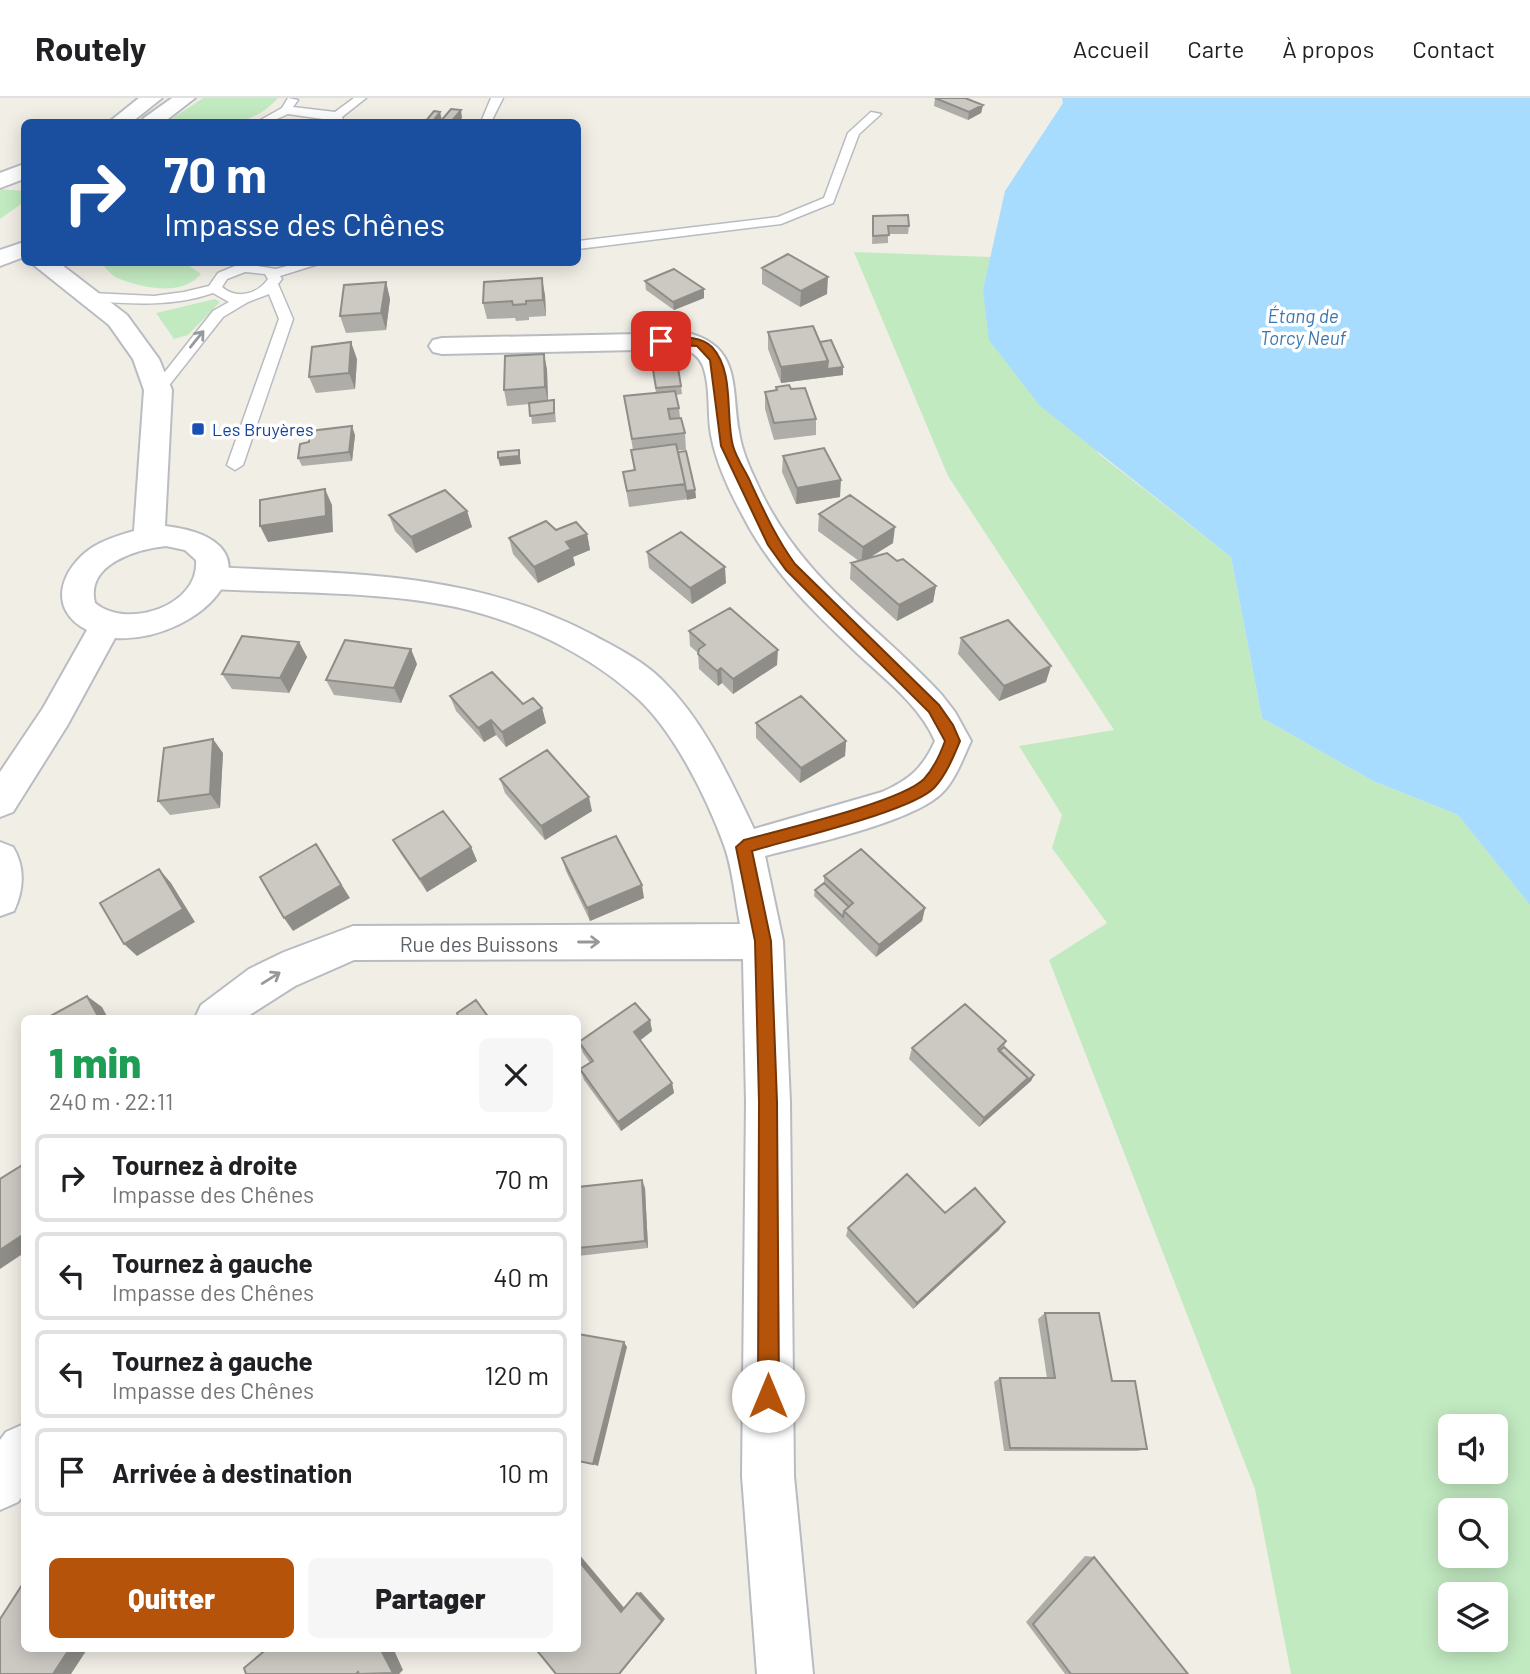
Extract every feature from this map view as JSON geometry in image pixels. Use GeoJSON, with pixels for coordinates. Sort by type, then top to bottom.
{"type":"FeatureCollection","features":[{"type":"Feature","properties":{"kind":"street"},"geometry":{"type":"LineString","coordinates":[[123,119],[152,98]]}},
{"type":"Feature","properties":{"kind":"street"},"geometry":{"type":"LineString","coordinates":[[155,119],[185,98]]}},
{"type":"Feature","properties":{"kind":"street"},"geometry":{"type":"LineString","coordinates":[[0,181],[21,172]]}},
{"type":"Feature","properties":{"kind":"street"},"geometry":{"type":"LineString","coordinates":[[0,181],[21,183]]}},
{"type":"Feature","properties":{"kind":"street"},"geometry":{"type":"LineString","coordinates":[[0,259],[21,251]]}},
{"type":"Feature","properties":{"kind":"street"},"geometry":{"type":"LineString","coordinates":[[48,266],[118,320],[146,359],[158,390],[149,537]]}},
{"type":"Feature","properties":{"kind":"street"},"geometry":{"type":"LineString","coordinates":[[442,346],[688,341],[701,344],[715,360],[727,446],[773,542],[790,567],[912,685],[934,708],[948,729],[953,741],[944,762],[927,785],[897,802],[744,847]]}},
{"type":"Feature","properties":{"kind":"street"},"geometry":{"type":"LineString","coordinates":[[149,537],[181,537],[205,548],[211,556],[212,578],[204,593],[190,606],[149,624],[126,627],[106,625],[82,611],[76,600],[77,588],[83,575],[94,562],[110,550],[149,537]]}},
{"type":"Feature","properties":{"kind":"street"},"geometry":{"type":"LineString","coordinates":[[212,578],[398,588],[455,596],[516,613],[558,631],[611,659],[649,688],[667,709],[708,771],[744,847],[763,941],[768,1102],[768,1475],[785,1674]]}},
{"type":"Feature","properties":{"kind":"street"},"geometry":{"type":"LineString","coordinates":[[0,802],[55,717],[106,625]]}},
{"type":"Feature","properties":{"kind":"street"},"geometry":{"type":"LineString","coordinates":[[0,858],[4,865],[0,899]]}},
{"type":"Feature","properties":{"kind":"street","name":"Rue des Buissons"},"geometry":{"type":"LineString","coordinates":[[219,1015],[232,1003],[290,967],[354,943],[763,941]]}},
{"type":"Feature","properties":{"kind":"street"},"geometry":{"type":"LineString","coordinates":[[0,1484],[21,1454]]}},
{"type":"Feature","properties":{"kind":"lane"},"geometry":{"type":"LineString","coordinates":[[268,119],[286,110],[293,98]]}},
{"type":"Feature","properties":{"kind":"lane"},"geometry":{"type":"LineString","coordinates":[[286,110],[337,119],[360,98]]}},
{"type":"Feature","properties":{"kind":"lane"},"geometry":{"type":"LineString","coordinates":[[487,119],[497,98]]}},
{"type":"Feature","properties":{"kind":"lane"},"geometry":{"type":"LineString","coordinates":[[581,245],[781,220],[801,213],[829,200],[853,133],[875,114]]}},
{"type":"Feature","properties":{"kind":"lane"},"geometry":{"type":"LineString","coordinates":[[227,266],[235,270],[269,273],[300,266]]}},
{"type":"Feature","properties":{"kind":"lane"},"geometry":{"type":"LineString","coordinates":[[91,297],[148,301],[179,299],[215,288],[219,279],[235,270]]}},
{"type":"Feature","properties":{"kind":"lane"},"geometry":{"type":"LineString","coordinates":[[158,390],[218,314],[245,298],[264,292],[269,273]]}},
{"type":"Feature","properties":{"kind":"lane"},"geometry":{"type":"LineString","coordinates":[[235,464],[286,319],[269,273]]}},
{"type":"Feature","properties":{"kind":"lane"},"geometry":{"type":"LineString","coordinates":[[215,288],[221,295],[245,298]]}},
{"type":"Feature","properties":{"kind":"green space"},"geometry":{"type":"Polygon","coordinates":[[[203,98],[278,98],[266,109],[246,119],[172,119],[203,98]]]}},
{"type":"Feature","properties":{"kind":"green space"},"geometry":{"type":"Polygon","coordinates":[[[0,189],[21,191],[21,204],[0,219],[0,189]]]}},
{"type":"Feature","properties":{"kind":"green space"},"geometry":{"type":"Polygon","coordinates":[[[854,252],[991,257],[983,290],[1099,454],[1231,557],[1262,718],[1373,781],[1458,815],[1530,905],[1530,1674],[1291,1674],[1255,1489],[1049,960],[1107,923],[1052,848],[1062,815],[1019,746],[1114,730],[948,476],[854,252]]]}},
{"type":"Feature","properties":{"kind":"green space"},"geometry":{"type":"Polygon","coordinates":[[[104,266],[189,266],[201,274],[183,286],[161,288],[138,285],[117,278],[104,266]]]}},
{"type":"Feature","properties":{"kind":"green space"},"geometry":{"type":"Polygon","coordinates":[[[215,299],[220,302],[188,335],[174,339],[156,313],[215,299]]]}},
{"type":"Feature","properties":{"kind":"water","name":"Étang de Torcy Neuf"},"geometry":{"type":"Polygon","coordinates":[[[1062,98],[1530,98],[1530,905],[1458,815],[1373,781],[1262,718],[1231,557],[1040,406],[989,340],[983,290],[1005,191],[1063,103],[1062,98]]]}},
{"type":"Feature","properties":{"kind":"building"},"geometry":{"type":"Polygon","coordinates":[[[935,98],[965,98],[983,105],[969,112],[935,98]]]}},
{"type":"Feature","properties":{"kind":"building"},"geometry":{"type":"Polygon","coordinates":[[[451,109],[461,110],[454,119],[443,119],[451,109]]]}},
{"type":"Feature","properties":{"kind":"building"},"geometry":{"type":"Polygon","coordinates":[[[434,111],[440,112],[434,119],[427,119],[434,111]]]}},
{"type":"Feature","properties":{"kind":"building"},"geometry":{"type":"Polygon","coordinates":[[[908,215],[909,226],[888,226],[889,235],[873,236],[873,216],[908,215]]]}},
{"type":"Feature","properties":{"kind":"building"},"geometry":{"type":"Polygon","coordinates":[[[788,254],[828,277],[801,291],[762,268],[788,254]]]}},
{"type":"Feature","properties":{"kind":"building"},"geometry":{"type":"Polygon","coordinates":[[[674,269],[704,289],[673,302],[645,281],[674,269]]]}},
{"type":"Feature","properties":{"kind":"building"},"geometry":{"type":"Polygon","coordinates":[[[542,278],[543,300],[513,305],[512,301],[483,303],[484,282],[542,278]]]}},
{"type":"Feature","properties":{"kind":"building"},"geometry":{"type":"Polygon","coordinates":[[[386,282],[381,313],[340,316],[344,285],[386,282]]]}},
{"type":"Feature","properties":{"kind":"building"},"geometry":{"type":"Polygon","coordinates":[[[813,326],[828,361],[781,367],[768,332],[813,326]]]}},
{"type":"Feature","properties":{"kind":"building"},"geometry":{"type":"Polygon","coordinates":[[[831,340],[843,367],[827,369],[828,361],[820,342],[831,340]]]}},
{"type":"Feature","properties":{"kind":"building"},"geometry":{"type":"Polygon","coordinates":[[[351,342],[349,373],[309,377],[312,347],[351,342]]]}},
{"type":"Feature","properties":{"kind":"building"},"geometry":{"type":"Polygon","coordinates":[[[544,354],[545,387],[504,390],[505,356],[544,354]]]}},
{"type":"Feature","properties":{"kind":"building"},"geometry":{"type":"Polygon","coordinates":[[[678,368],[681,386],[656,388],[653,370],[678,368]]]}},
{"type":"Feature","properties":{"kind":"building"},"geometry":{"type":"Polygon","coordinates":[[[789,385],[791,389],[805,388],[816,419],[774,423],[765,392],[789,385]]]}},
{"type":"Feature","properties":{"kind":"building"},"geometry":{"type":"Polygon","coordinates":[[[675,391],[679,408],[668,409],[670,419],[681,418],[685,433],[632,439],[624,396],[675,391]]]}},
{"type":"Feature","properties":{"kind":"building"},"geometry":{"type":"Polygon","coordinates":[[[554,400],[554,413],[530,416],[529,403],[554,400]]]}},
{"type":"Feature","properties":{"kind":"building"},"geometry":{"type":"Polygon","coordinates":[[[352,426],[349,452],[298,458],[300,444],[309,442],[310,431],[352,426]]]}},
{"type":"Feature","properties":{"kind":"building"},"geometry":{"type":"Polygon","coordinates":[[[676,444],[685,484],[627,491],[623,472],[635,470],[631,450],[676,444]]]}},
{"type":"Feature","properties":{"kind":"building"},"geometry":{"type":"Polygon","coordinates":[[[824,448],[841,480],[797,488],[783,456],[824,448]]]}},
{"type":"Feature","properties":{"kind":"building"},"geometry":{"type":"Polygon","coordinates":[[[519,450],[519,456],[498,458],[498,452],[519,450]]]}},
{"type":"Feature","properties":{"kind":"building"},"geometry":{"type":"Polygon","coordinates":[[[686,451],[695,490],[686,491],[678,452],[686,451]]]}},
{"type":"Feature","properties":{"kind":"building"},"geometry":{"type":"Polygon","coordinates":[[[325,489],[326,516],[260,526],[260,500],[325,489]]]}},
{"type":"Feature","properties":{"kind":"building"},"geometry":{"type":"Polygon","coordinates":[[[445,490],[467,511],[411,537],[389,515],[445,490]]]}},
{"type":"Feature","properties":{"kind":"building"},"geometry":{"type":"Polygon","coordinates":[[[850,495],[895,527],[863,547],[819,514],[850,495]]]}},
{"type":"Feature","properties":{"kind":"building"},"geometry":{"type":"Polygon","coordinates":[[[546,521],[556,530],[576,522],[587,534],[566,542],[571,549],[534,567],[509,538],[546,521]]]}},
{"type":"Feature","properties":{"kind":"building"},"geometry":{"type":"Polygon","coordinates":[[[681,532],[725,567],[690,588],[647,552],[681,532]]]}},
{"type":"Feature","properties":{"kind":"building"},"geometry":{"type":"Polygon","coordinates":[[[887,553],[897,561],[903,559],[936,586],[899,605],[851,563],[887,553]]]}},
{"type":"Feature","properties":{"kind":"building"},"geometry":{"type":"Polygon","coordinates":[[[730,608],[778,650],[733,679],[721,668],[717,671],[698,654],[699,649],[705,645],[689,631],[730,608]]]}},
{"type":"Feature","properties":{"kind":"building"},"geometry":{"type":"Polygon","coordinates":[[[1008,620],[1051,666],[1004,686],[961,638],[1008,620]]]}},
{"type":"Feature","properties":{"kind":"building"},"geometry":{"type":"Polygon","coordinates":[[[242,636],[299,642],[280,678],[222,674],[242,636]]]}},
{"type":"Feature","properties":{"kind":"building"},"geometry":{"type":"Polygon","coordinates":[[[345,640],[411,649],[394,688],[326,680],[345,640]]]}},
{"type":"Feature","properties":{"kind":"building"},"geometry":{"type":"Polygon","coordinates":[[[492,672],[523,704],[533,698],[542,708],[502,732],[491,720],[478,728],[450,696],[492,672]]]}},
{"type":"Feature","properties":{"kind":"building"},"geometry":{"type":"Polygon","coordinates":[[[801,696],[846,741],[801,768],[756,723],[801,696]]]}},
{"type":"Feature","properties":{"kind":"building"},"geometry":{"type":"Polygon","coordinates":[[[213,739],[210,794],[158,801],[164,748],[213,739]]]}},
{"type":"Feature","properties":{"kind":"building"},"geometry":{"type":"Polygon","coordinates":[[[547,750],[589,797],[541,826],[500,779],[547,750]]]}},
{"type":"Feature","properties":{"kind":"building"},"geometry":{"type":"Polygon","coordinates":[[[443,811],[471,847],[420,879],[393,840],[443,811]]]}},
{"type":"Feature","properties":{"kind":"building"},"geometry":{"type":"Polygon","coordinates":[[[616,836],[642,885],[587,908],[562,858],[616,836]]]}},
{"type":"Feature","properties":{"kind":"building"},"geometry":{"type":"Polygon","coordinates":[[[316,844],[341,885],[284,918],[260,877],[316,844]]]}},
{"type":"Feature","properties":{"kind":"building"},"geometry":{"type":"Polygon","coordinates":[[[861,849],[925,908],[879,945],[844,911],[853,903],[824,876],[861,849]]]}},
{"type":"Feature","properties":{"kind":"building"},"geometry":{"type":"Polygon","coordinates":[[[159,869],[183,909],[124,944],[100,903],[159,869]]]}},
{"type":"Feature","properties":{"kind":"building"},"geometry":{"type":"Polygon","coordinates":[[[824,883],[849,907],[844,911],[843,917],[815,890],[824,883]]]}},
{"type":"Feature","properties":{"kind":"building"},"geometry":{"type":"Polygon","coordinates":[[[87,996],[97,1015],[52,1015],[87,996]]]}},
{"type":"Feature","properties":{"kind":"building"},"geometry":{"type":"Polygon","coordinates":[[[476,1000],[487,1015],[458,1015],[476,1000]]]}},
{"type":"Feature","properties":{"kind":"building"},"geometry":{"type":"Polygon","coordinates":[[[635,1003],[650,1020],[634,1032],[672,1083],[618,1122],[581,1070],[593,1061],[581,1041],[635,1003]]]}},
{"type":"Feature","properties":{"kind":"building"},"geometry":{"type":"Polygon","coordinates":[[[965,1004],[1006,1041],[998,1049],[1028,1078],[984,1118],[912,1048],[965,1004]]]}},
{"type":"Feature","properties":{"kind":"building"},"geometry":{"type":"Polygon","coordinates":[[[1004,1047],[1034,1075],[1025,1083],[1028,1078],[999,1051],[1004,1047]]]}},
{"type":"Feature","properties":{"kind":"building"},"geometry":{"type":"Polygon","coordinates":[[[21,1166],[21,1236],[0,1250],[0,1179],[21,1166]]]}},
{"type":"Feature","properties":{"kind":"building"},"geometry":{"type":"Polygon","coordinates":[[[907,1174],[945,1213],[975,1188],[1005,1222],[917,1303],[848,1228],[907,1174]]]}},
{"type":"Feature","properties":{"kind":"building"},"geometry":{"type":"Polygon","coordinates":[[[642,1180],[645,1241],[581,1248],[581,1187],[642,1180]]]}},
{"type":"Feature","properties":{"kind":"building"},"geometry":{"type":"Polygon","coordinates":[[[1045,1313],[1099,1313],[1112,1381],[1135,1381],[1147,1449],[1010,1448],[1000,1378],[1055,1378],[1045,1313]]]}},
{"type":"Feature","properties":{"kind":"building"},"geometry":{"type":"Polygon","coordinates":[[[581,1335],[624,1342],[593,1464],[581,1462],[581,1335]]]}},
{"type":"Feature","properties":{"kind":"building"},"geometry":{"type":"Polygon","coordinates":[[[1094,1557],[1188,1674],[1071,1674],[1033,1624],[1094,1557]]]}},
{"type":"Feature","properties":{"kind":"building"},"geometry":{"type":"Polygon","coordinates":[[[581,1564],[621,1612],[637,1593],[662,1621],[619,1674],[556,1674],[538,1652],[581,1652],[581,1564]]]}},
{"type":"Feature","properties":{"kind":"building"},"geometry":{"type":"Polygon","coordinates":[[[21,1587],[21,1652],[67,1652],[53,1674],[0,1674],[0,1619],[21,1587]]]}},
{"type":"Feature","properties":{"kind":"building"},"geometry":{"type":"Polygon","coordinates":[[[263,1652],[382,1652],[393,1673],[246,1674],[244,1668],[263,1652]]]}},
{"type":"Feature","properties":{"kind":"place","name":"Les Bruyères"},"geometry":{"type":"Point","coordinates":[198,429]}},
{"type":"Feature","properties":{"kind":"route"},"geometry":{"type":"LineString","coordinates":[[661,341],[688,341],[701,344],[709,350],[715,360],[720,384],[727,446],[773,542],[790,567],[934,708],[953,741],[944,762],[927,785],[897,802],[744,847],[763,941],[768,1102],[768,1396]]}}]}
